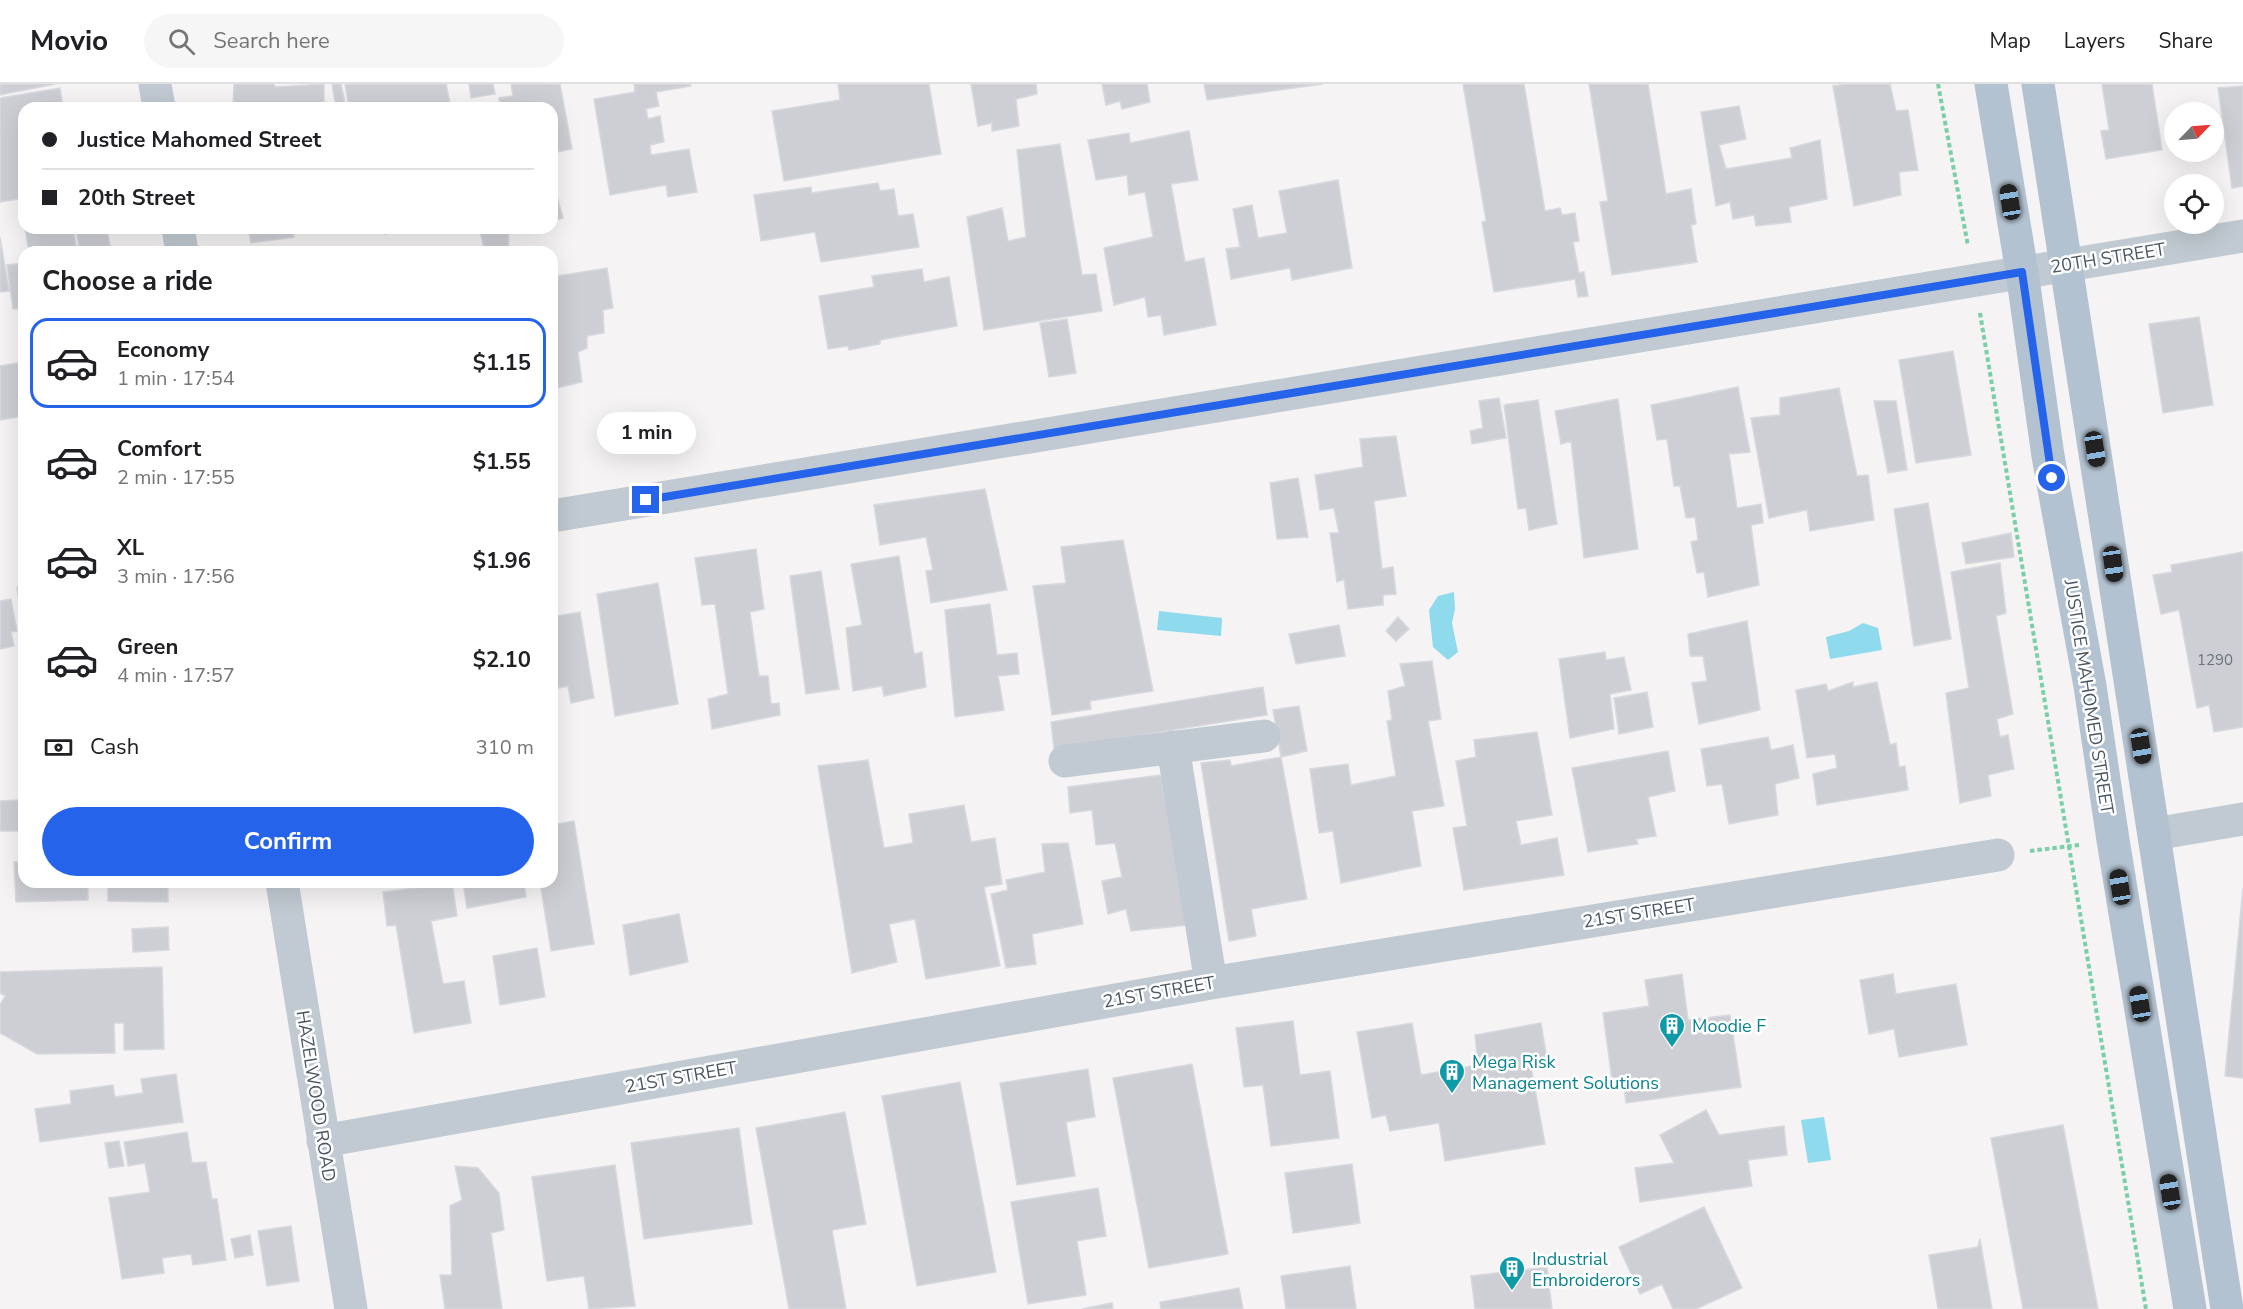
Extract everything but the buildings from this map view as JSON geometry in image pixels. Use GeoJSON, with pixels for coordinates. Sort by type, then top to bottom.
{"type":"FeatureCollection","features":[{"type":"Feature","properties":{"kind":"main road","name":"JUSTICE MAHOMED STREET"},"geometry":{"type":"LineString","coordinates":[[1991,84],[2022,272],[2048,456],[2090,686],[2190,1309]]}},
{"type":"Feature","properties":{"kind":"main road"},"geometry":{"type":"LineString","coordinates":[[2038,84],[2227,1309]]}},
{"type":"Feature","properties":{"kind":"street"},"geometry":{"type":"LineString","coordinates":[[155,84],[158,102]]}},
{"type":"Feature","properties":{"kind":"street","name":"20TH STREET"},"geometry":{"type":"LineString","coordinates":[[558,515],[2243,236]]}},
{"type":"Feature","properties":{"kind":"street"},"geometry":{"type":"LineString","coordinates":[[1065,761],[1264,735]]}},
{"type":"Feature","properties":{"kind":"street"},"geometry":{"type":"LineString","coordinates":[[1173,747],[1211,982]]}},
{"type":"Feature","properties":{"kind":"street"},"geometry":{"type":"LineString","coordinates":[[2154,834],[2243,819]]}},
{"type":"Feature","properties":{"kind":"street","name":"21ST STREET"},"geometry":{"type":"LineString","coordinates":[[323,1141],[1211,982],[1998,855]]}},
{"type":"Feature","properties":{"kind":"street","name":"HAZELWOOD ROAD"},"geometry":{"type":"LineString","coordinates":[[283,888],[351,1309]]}},
{"type":"Feature","properties":{"kind":"path"},"geometry":{"type":"LineString","coordinates":[[1938,84],[1974,280],[2146,1309]]}},
{"type":"Feature","properties":{"kind":"path"},"geometry":{"type":"LineString","coordinates":[[1998,855],[2113,840]]}},
{"type":"Feature","properties":{"kind":"water"},"geometry":{"type":"Polygon","coordinates":[[[1454,592],[1455,609],[1452,623],[1458,652],[1448,660],[1433,647],[1429,610],[1438,596],[1454,592]]]}},
{"type":"Feature","properties":{"kind":"water"},"geometry":{"type":"Polygon","coordinates":[[[1159,611],[1222,618],[1221,636],[1157,630],[1159,611]]]}},
{"type":"Feature","properties":{"kind":"water"},"geometry":{"type":"Polygon","coordinates":[[[1863,623],[1878,628],[1882,650],[1830,659],[1826,637],[1849,631],[1863,623]]]}},
{"type":"Feature","properties":{"kind":"water"},"geometry":{"type":"Polygon","coordinates":[[[1824,1117],[1831,1160],[1808,1163],[1801,1120],[1824,1117]]]}},
{"type":"Feature","properties":{"kind":"place","name":"Moodie F"},"geometry":{"type":"Point","coordinates":[1672,1049]}},
{"type":"Feature","properties":{"kind":"place","name":"Mega Risk Management Solutions"},"geometry":{"type":"Point","coordinates":[1452,1095]}},
{"type":"Feature","properties":{"kind":"place","name":"Industrial Embroiderors"},"geometry":{"type":"Point","coordinates":[1512,1292]}},
{"type":"Feature","properties":{"kind":"route"},"geometry":{"type":"LineString","coordinates":[[646,500],[2022,272],[2052,478]]}}]}
